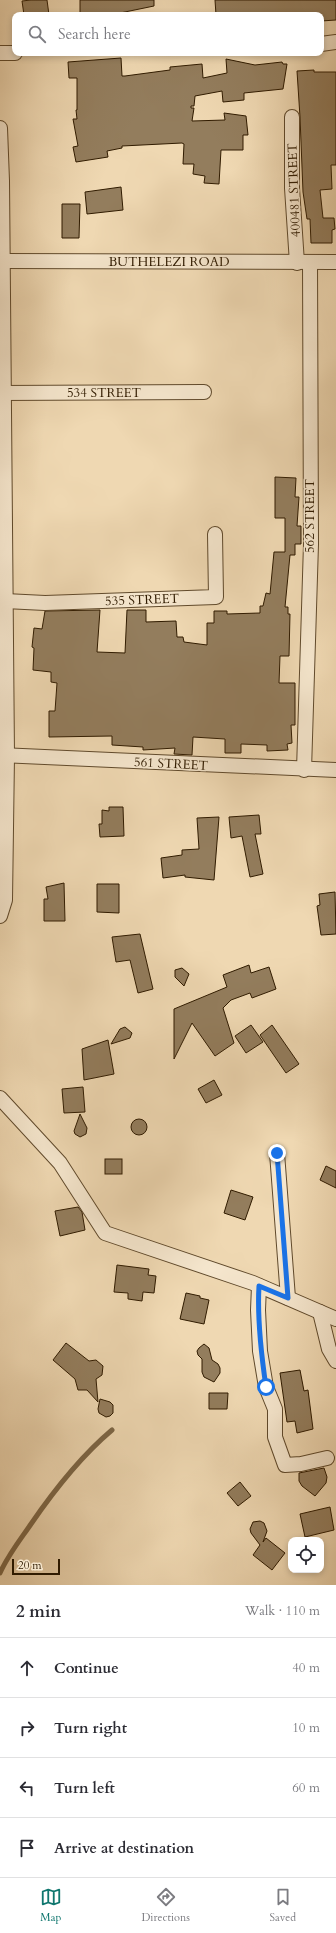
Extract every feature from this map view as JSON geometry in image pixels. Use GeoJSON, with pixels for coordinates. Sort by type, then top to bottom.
{"type":"FeatureCollection","features":[{"type":"Feature","properties":{"kind":"street"},"geometry":{"type":"LineString","coordinates":[[324,44],[336,42]]}},
{"type":"Feature","properties":{"kind":"street"},"geometry":{"type":"LineString","coordinates":[[0,53],[12,53]]}},
{"type":"Feature","properties":{"kind":"street","name":"400481 STREET"},"geometry":{"type":"LineString","coordinates":[[292,117],[292,188],[303,263]]}},
{"type":"Feature","properties":{"kind":"street"},"geometry":{"type":"LineString","coordinates":[[0,128],[3,261],[2,558],[5,601],[3,756],[5,900],[0,916]]}},
{"type":"Feature","properties":{"kind":"street","name":"BUTHELEZI ROAD"},"geometry":{"type":"LineString","coordinates":[[3,261],[336,262]]}},
{"type":"Feature","properties":{"kind":"street","name":"562 STREET"},"geometry":{"type":"LineString","coordinates":[[303,263],[311,544],[304,770]]}},
{"type":"Feature","properties":{"kind":"street","name":"534 STREET"},"geometry":{"type":"LineString","coordinates":[[2,393],[204,392]]}},
{"type":"Feature","properties":{"kind":"street","name":"535 STREET"},"geometry":{"type":"LineString","coordinates":[[5,601],[45,603],[216,597],[215,534]]}},
{"type":"Feature","properties":{"kind":"street","name":"561 STREET"},"geometry":{"type":"LineString","coordinates":[[3,756],[304,770],[336,770]]}},
{"type":"Feature","properties":{"kind":"street"},"geometry":{"type":"LineString","coordinates":[[0,1098],[60,1163],[104,1233],[259,1286],[330,1315],[329,1349],[336,1361]]}},
{"type":"Feature","properties":{"kind":"street"},"geometry":{"type":"LineString","coordinates":[[277,1153],[288,1298]]}},
{"type":"Feature","properties":{"kind":"street"},"geometry":{"type":"LineString","coordinates":[[259,1286],[258,1310],[260,1351],[266,1387],[275,1410],[275,1437],[279,1452],[285,1465],[301,1464],[327,1458]]}},
{"type":"Feature","properties":{"kind":"building"},"geometry":{"type":"Polygon","coordinates":[[[47,0],[49,12],[24,12],[22,1],[47,0]]]}},
{"type":"Feature","properties":{"kind":"building"},"geometry":{"type":"Polygon","coordinates":[[[80,0],[154,0],[154,6],[125,12],[80,12],[80,0]]]}},
{"type":"Feature","properties":{"kind":"building"},"geometry":{"type":"Polygon","coordinates":[[[215,0],[336,0],[336,20],[324,21],[324,12],[216,12],[215,0]]]}},
{"type":"Feature","properties":{"kind":"building"},"geometry":{"type":"Polygon","coordinates":[[[121,58],[122,76],[170,70],[170,67],[202,64],[203,78],[227,73],[226,59],[255,65],[282,62],[283,64],[287,64],[283,89],[244,93],[244,100],[223,102],[222,91],[195,96],[194,106],[191,106],[191,108],[194,108],[192,121],[225,120],[224,113],[246,116],[248,135],[243,135],[243,150],[221,150],[219,184],[204,183],[205,176],[193,174],[194,164],[183,164],[184,144],[182,143],[122,146],[122,148],[107,151],[108,157],[76,162],[73,147],[78,146],[73,119],[77,119],[77,78],[69,78],[68,62],[121,58]]]}},
{"type":"Feature","properties":{"kind":"building"},"geometry":{"type":"Polygon","coordinates":[[[314,70],[314,72],[336,72],[336,165],[331,165],[332,189],[320,190],[323,218],[334,218],[335,229],[332,230],[332,243],[311,243],[310,219],[307,219],[303,192],[297,71],[314,70]]]}},
{"type":"Feature","properties":{"kind":"building"},"geometry":{"type":"Polygon","coordinates":[[[121,187],[123,210],[87,214],[85,192],[121,187]]]}},
{"type":"Feature","properties":{"kind":"building"},"geometry":{"type":"Polygon","coordinates":[[[62,204],[80,204],[79,238],[62,238],[62,204]]]}},
{"type":"Feature","properties":{"kind":"building"},"geometry":{"type":"Polygon","coordinates":[[[275,477],[296,478],[295,497],[299,497],[297,526],[301,526],[301,544],[295,544],[295,555],[290,555],[285,607],[288,607],[288,614],[290,614],[289,656],[280,656],[279,683],[295,683],[295,725],[291,725],[292,743],[287,744],[288,750],[267,751],[267,745],[241,744],[241,753],[225,753],[225,739],[193,737],[192,755],[174,754],[175,748],[143,750],[143,747],[112,745],[112,736],[49,737],[49,711],[55,711],[57,683],[51,682],[51,672],[33,670],[34,648],[32,647],[34,628],[42,629],[45,611],[100,610],[97,652],[125,653],[127,610],[146,610],[146,622],[176,621],[177,637],[183,637],[184,642],[207,645],[207,623],[214,623],[214,611],[227,611],[227,614],[260,613],[260,606],[263,606],[266,593],[270,594],[274,552],[285,552],[285,518],[275,518],[275,477]]]}},
{"type":"Feature","properties":{"kind":"building"},"geometry":{"type":"Polygon","coordinates":[[[109,807],[123,807],[124,836],[100,837],[99,824],[102,824],[102,810],[109,811],[109,807]]]}},
{"type":"Feature","properties":{"kind":"building"},"geometry":{"type":"Polygon","coordinates":[[[259,815],[261,834],[255,834],[263,874],[250,877],[242,836],[231,838],[229,817],[259,815]]]}},
{"type":"Feature","properties":{"kind":"building"},"geometry":{"type":"Polygon","coordinates":[[[219,817],[214,880],[185,877],[185,875],[163,878],[161,858],[182,855],[182,850],[199,849],[197,818],[219,817]]]}},
{"type":"Feature","properties":{"kind":"building"},"geometry":{"type":"Polygon","coordinates":[[[64,883],[65,921],[44,921],[44,899],[48,899],[46,887],[64,883]]]}},
{"type":"Feature","properties":{"kind":"building"},"geometry":{"type":"Polygon","coordinates":[[[97,884],[119,884],[119,913],[97,912],[97,884]]]}},
{"type":"Feature","properties":{"kind":"building"},"geometry":{"type":"Polygon","coordinates":[[[335,892],[336,934],[321,935],[317,906],[320,905],[319,894],[335,892]]]}},
{"type":"Feature","properties":{"kind":"building"},"geometry":{"type":"Polygon","coordinates":[[[140,934],[153,989],[138,993],[130,960],[116,962],[112,937],[140,934]]]}},
{"type":"Feature","properties":{"kind":"building"},"geometry":{"type":"Polygon","coordinates":[[[249,965],[251,973],[269,967],[276,989],[252,998],[250,993],[231,1000],[223,1008],[234,1043],[215,1056],[192,1023],[174,1059],[174,1009],[227,987],[223,975],[249,965]]]}},
{"type":"Feature","properties":{"kind":"building"},"geometry":{"type":"Polygon","coordinates":[[[182,968],[189,974],[184,986],[175,977],[175,970],[182,968]]]}},
{"type":"Feature","properties":{"kind":"building"},"geometry":{"type":"Polygon","coordinates":[[[251,1025],[263,1042],[246,1053],[235,1036],[251,1025]]]}},
{"type":"Feature","properties":{"kind":"building"},"geometry":{"type":"Polygon","coordinates":[[[272,1025],[299,1064],[286,1073],[260,1035],[272,1025]]]}},
{"type":"Feature","properties":{"kind":"building"},"geometry":{"type":"Polygon","coordinates":[[[125,1027],[132,1033],[130,1038],[111,1044],[120,1029],[125,1027]]]}},
{"type":"Feature","properties":{"kind":"building"},"geometry":{"type":"Polygon","coordinates":[[[108,1040],[114,1074],[84,1080],[82,1049],[108,1040]]]}},
{"type":"Feature","properties":{"kind":"building"},"geometry":{"type":"Polygon","coordinates":[[[214,1080],[222,1095],[206,1103],[198,1089],[214,1080]]]}},
{"type":"Feature","properties":{"kind":"building"},"geometry":{"type":"Polygon","coordinates":[[[83,1087],[85,1112],[64,1113],[62,1089],[83,1087]]]}},
{"type":"Feature","properties":{"kind":"building"},"geometry":{"type":"Polygon","coordinates":[[[80,1114],[87,1128],[86,1134],[80,1137],[75,1134],[74,1131],[80,1114]]]}},
{"type":"Feature","properties":{"kind":"building"},"geometry":{"type":"Polygon","coordinates":[[[139,1119],[145,1121],[147,1127],[145,1133],[139,1135],[133,1133],[131,1127],[133,1121],[139,1119]]]}},
{"type":"Feature","properties":{"kind":"building"},"geometry":{"type":"Polygon","coordinates":[[[105,1159],[122,1159],[122,1174],[105,1174],[105,1159]]]}},
{"type":"Feature","properties":{"kind":"building"},"geometry":{"type":"Polygon","coordinates":[[[326,1166],[336,1171],[336,1188],[320,1180],[326,1166]]]}},
{"type":"Feature","properties":{"kind":"building"},"geometry":{"type":"Polygon","coordinates":[[[231,1190],[253,1197],[245,1220],[224,1213],[231,1190]]]}},
{"type":"Feature","properties":{"kind":"building"},"geometry":{"type":"Polygon","coordinates":[[[78,1207],[82,1212],[85,1230],[60,1236],[55,1211],[78,1207]]]}},
{"type":"Feature","properties":{"kind":"building"},"geometry":{"type":"Polygon","coordinates":[[[117,1265],[149,1269],[148,1275],[156,1276],[154,1293],[143,1292],[142,1301],[128,1299],[128,1293],[114,1292],[117,1265]]]}},
{"type":"Feature","properties":{"kind":"building"},"geometry":{"type":"Polygon","coordinates":[[[186,1293],[200,1296],[200,1298],[209,1300],[204,1324],[180,1319],[186,1293]]]}},
{"type":"Feature","properties":{"kind":"building"},"geometry":{"type":"Polygon","coordinates":[[[66,1343],[89,1361],[96,1360],[103,1366],[102,1375],[96,1379],[98,1402],[87,1390],[78,1390],[75,1379],[53,1360],[66,1343]]]}},
{"type":"Feature","properties":{"kind":"building"},"geometry":{"type":"Polygon","coordinates":[[[204,1344],[209,1348],[212,1360],[218,1364],[220,1368],[220,1373],[214,1382],[204,1377],[202,1372],[202,1359],[198,1355],[197,1351],[204,1344]]]}},
{"type":"Feature","properties":{"kind":"building"},"geometry":{"type":"Polygon","coordinates":[[[300,1370],[304,1391],[308,1390],[313,1429],[297,1433],[295,1421],[287,1422],[280,1373],[300,1370]]]}},
{"type":"Feature","properties":{"kind":"building"},"geometry":{"type":"Polygon","coordinates":[[[209,1393],[228,1393],[227,1409],[209,1409],[209,1393]]]}},
{"type":"Feature","properties":{"kind":"building"},"geometry":{"type":"Polygon","coordinates":[[[100,1399],[110,1402],[113,1405],[113,1413],[110,1416],[106,1417],[99,1413],[98,1409],[100,1399]]]}},
{"type":"Feature","properties":{"kind":"building"},"geometry":{"type":"Polygon","coordinates":[[[324,1468],[327,1477],[326,1483],[315,1496],[302,1486],[299,1481],[299,1473],[324,1468]]]}},
{"type":"Feature","properties":{"kind":"building"},"geometry":{"type":"Polygon","coordinates":[[[240,1482],[251,1496],[238,1506],[227,1493],[240,1482]]]}},
{"type":"Feature","properties":{"kind":"building"},"geometry":{"type":"Polygon","coordinates":[[[330,1507],[334,1530],[305,1537],[300,1514],[330,1507]]]}},
{"type":"Feature","properties":{"kind":"building"},"geometry":{"type":"Polygon","coordinates":[[[260,1521],[264,1523],[267,1531],[263,1542],[266,1538],[285,1553],[272,1570],[253,1555],[260,1545],[251,1533],[250,1529],[253,1522],[260,1521]]]}},
{"type":"Feature","properties":{"kind":"waterway"},"geometry":{"type":"LineString","coordinates":[[0,1573],[14,1548],[59,1486],[89,1451],[112,1430]]}},
{"type":"Feature","properties":{"kind":"route"},"geometry":{"type":"LineString","coordinates":[[266,1387],[260,1351],[258,1310],[259,1286],[288,1298],[277,1153]]}}]}
